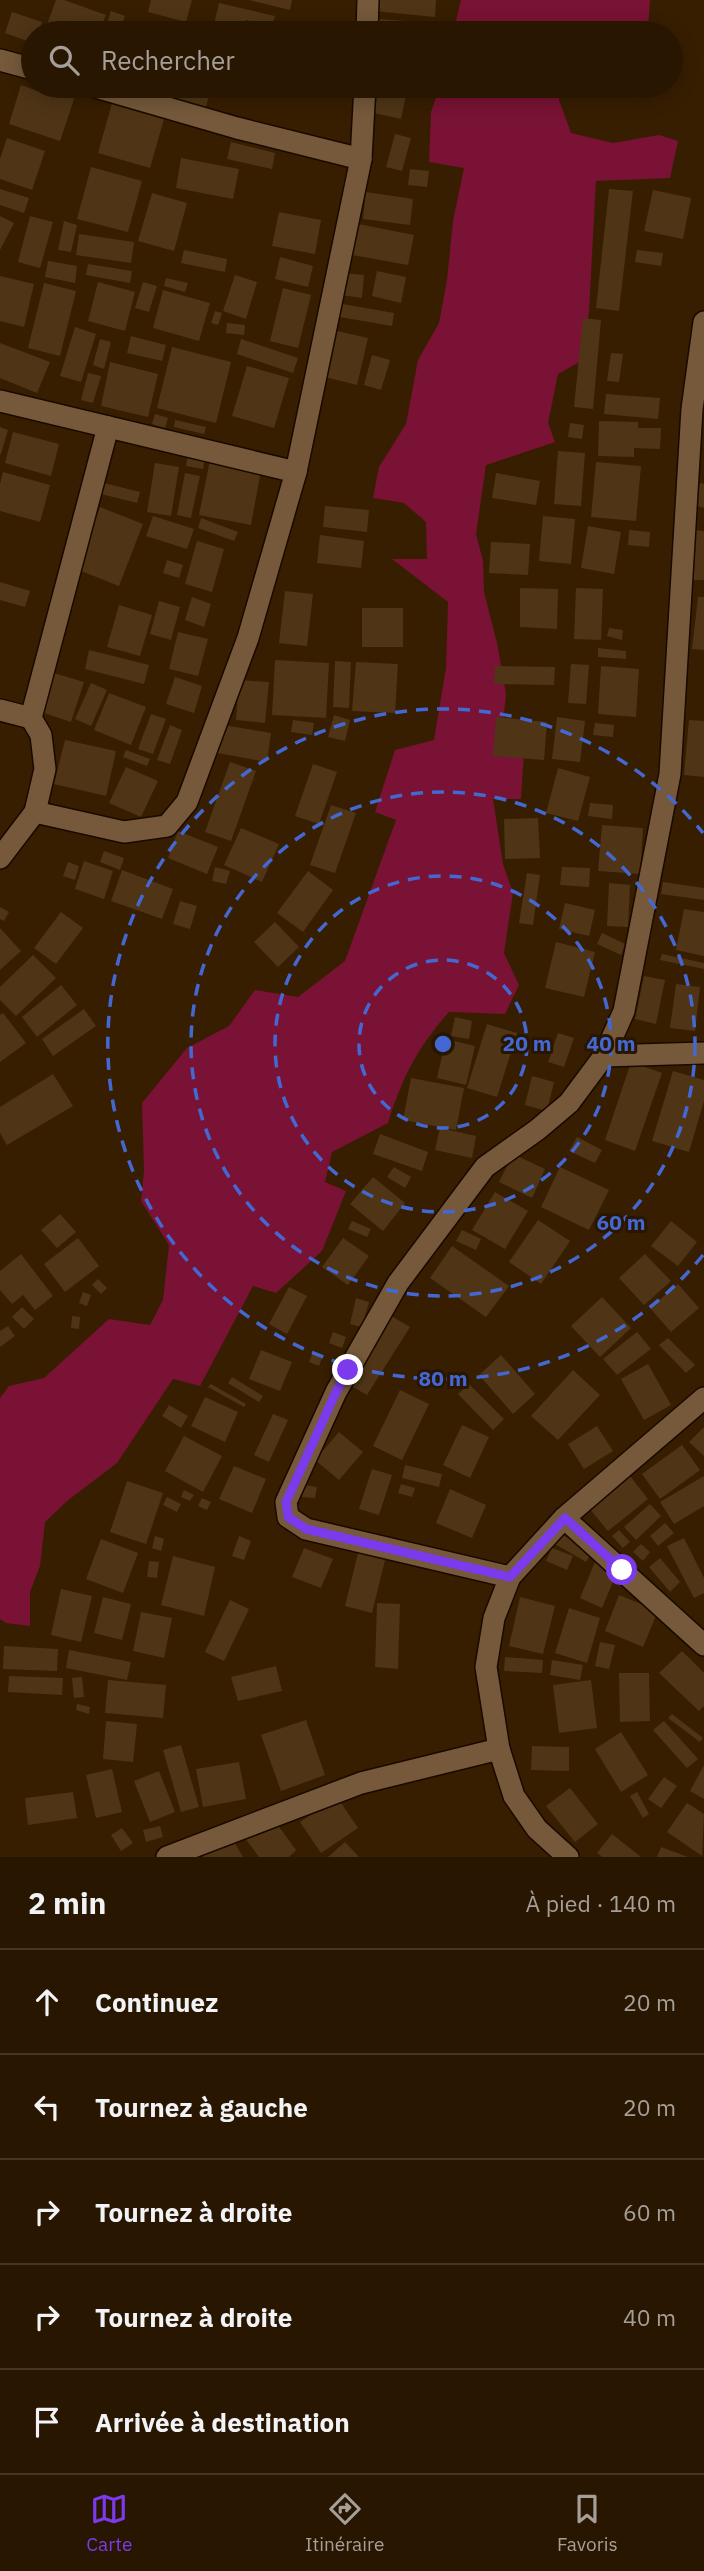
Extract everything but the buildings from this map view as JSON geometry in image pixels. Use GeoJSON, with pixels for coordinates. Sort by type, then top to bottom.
{"type":"FeatureCollection","features":[{"type":"Feature","properties":{"kind":"street"},"geometry":{"type":"LineString","coordinates":[[367,21],[368,0]]}},
{"type":"Feature","properties":{"kind":"street"},"geometry":{"type":"LineString","coordinates":[[0,60],[21,66]]}},
{"type":"Feature","properties":{"kind":"street"},"geometry":{"type":"LineString","coordinates":[[133,98],[237,128],[361,159]]}},
{"type":"Feature","properties":{"kind":"street"},"geometry":{"type":"LineString","coordinates":[[35,812],[124,832],[167,826],[187,802],[248,638],[296,472],[361,159],[364,98]]}},
{"type":"Feature","properties":{"kind":"street"},"geometry":{"type":"LineString","coordinates":[[510,1577],[306,1529],[288,1517],[286,1502],[336,1392],[398,1283],[485,1167],[569,1103],[604,1056],[624,1012],[670,774],[692,409],[704,322]]}},
{"type":"Feature","properties":{"kind":"street"},"geometry":{"type":"LineString","coordinates":[[0,401],[296,472]]}},
{"type":"Feature","properties":{"kind":"street"},"geometry":{"type":"LineString","coordinates":[[0,858],[35,812],[45,769],[41,735],[31,718],[44,659],[108,427]]}},
{"type":"Feature","properties":{"kind":"street"},"geometry":{"type":"LineString","coordinates":[[0,710],[31,718]]}},
{"type":"Feature","properties":{"kind":"street"},"geometry":{"type":"LineString","coordinates":[[604,1056],[704,1053]]}},
{"type":"Feature","properties":{"kind":"street"},"geometry":{"type":"LineString","coordinates":[[568,1857],[537,1829],[514,1796],[499,1749],[486,1667],[494,1618],[510,1577],[565,1518],[704,1398]]}},
{"type":"Feature","properties":{"kind":"street"},"geometry":{"type":"LineString","coordinates":[[565,1518],[702,1640]]}},
{"type":"Feature","properties":{"kind":"street"},"geometry":{"type":"LineString","coordinates":[[167,1857],[360,1783],[499,1749]]}},
{"type":"Feature","properties":{"kind":"shaded area"},"geometry":{"type":"Polygon","coordinates":[[[461,0],[650,0],[648,21],[456,21],[461,0]]]}},
{"type":"Feature","properties":{"kind":"shaded area"},"geometry":{"type":"Polygon","coordinates":[[[436,98],[559,98],[571,133],[613,143],[659,135],[678,141],[670,178],[596,181],[589,311],[583,360],[558,374],[548,423],[555,442],[486,465],[476,534],[483,561],[484,592],[506,694],[503,723],[524,753],[521,799],[493,799],[503,864],[513,893],[504,953],[519,985],[505,1014],[449,1012],[412,1064],[388,1123],[332,1152],[325,1182],[346,1191],[322,1251],[276,1293],[253,1286],[200,1386],[173,1379],[117,1463],[67,1501],[45,1522],[40,1566],[30,1592],[30,1626],[6,1623],[0,1619],[0,1398],[9,1386],[44,1378],[109,1319],[150,1325],[163,1300],[169,1245],[141,1201],[144,1171],[142,1103],[187,1048],[229,1026],[255,990],[298,997],[345,961],[396,820],[375,812],[395,750],[434,740],[446,668],[448,602],[392,559],[427,559],[426,522],[404,503],[373,498],[379,467],[406,424],[418,360],[439,323],[453,221],[464,168],[429,162],[431,112],[436,98]]]}},
{"type":"Feature","properties":{"kind":"route"},"geometry":{"type":"LineString","coordinates":[[348,1370],[286,1502],[288,1517],[306,1529],[510,1577],[565,1518],[622,1570]]}}]}
